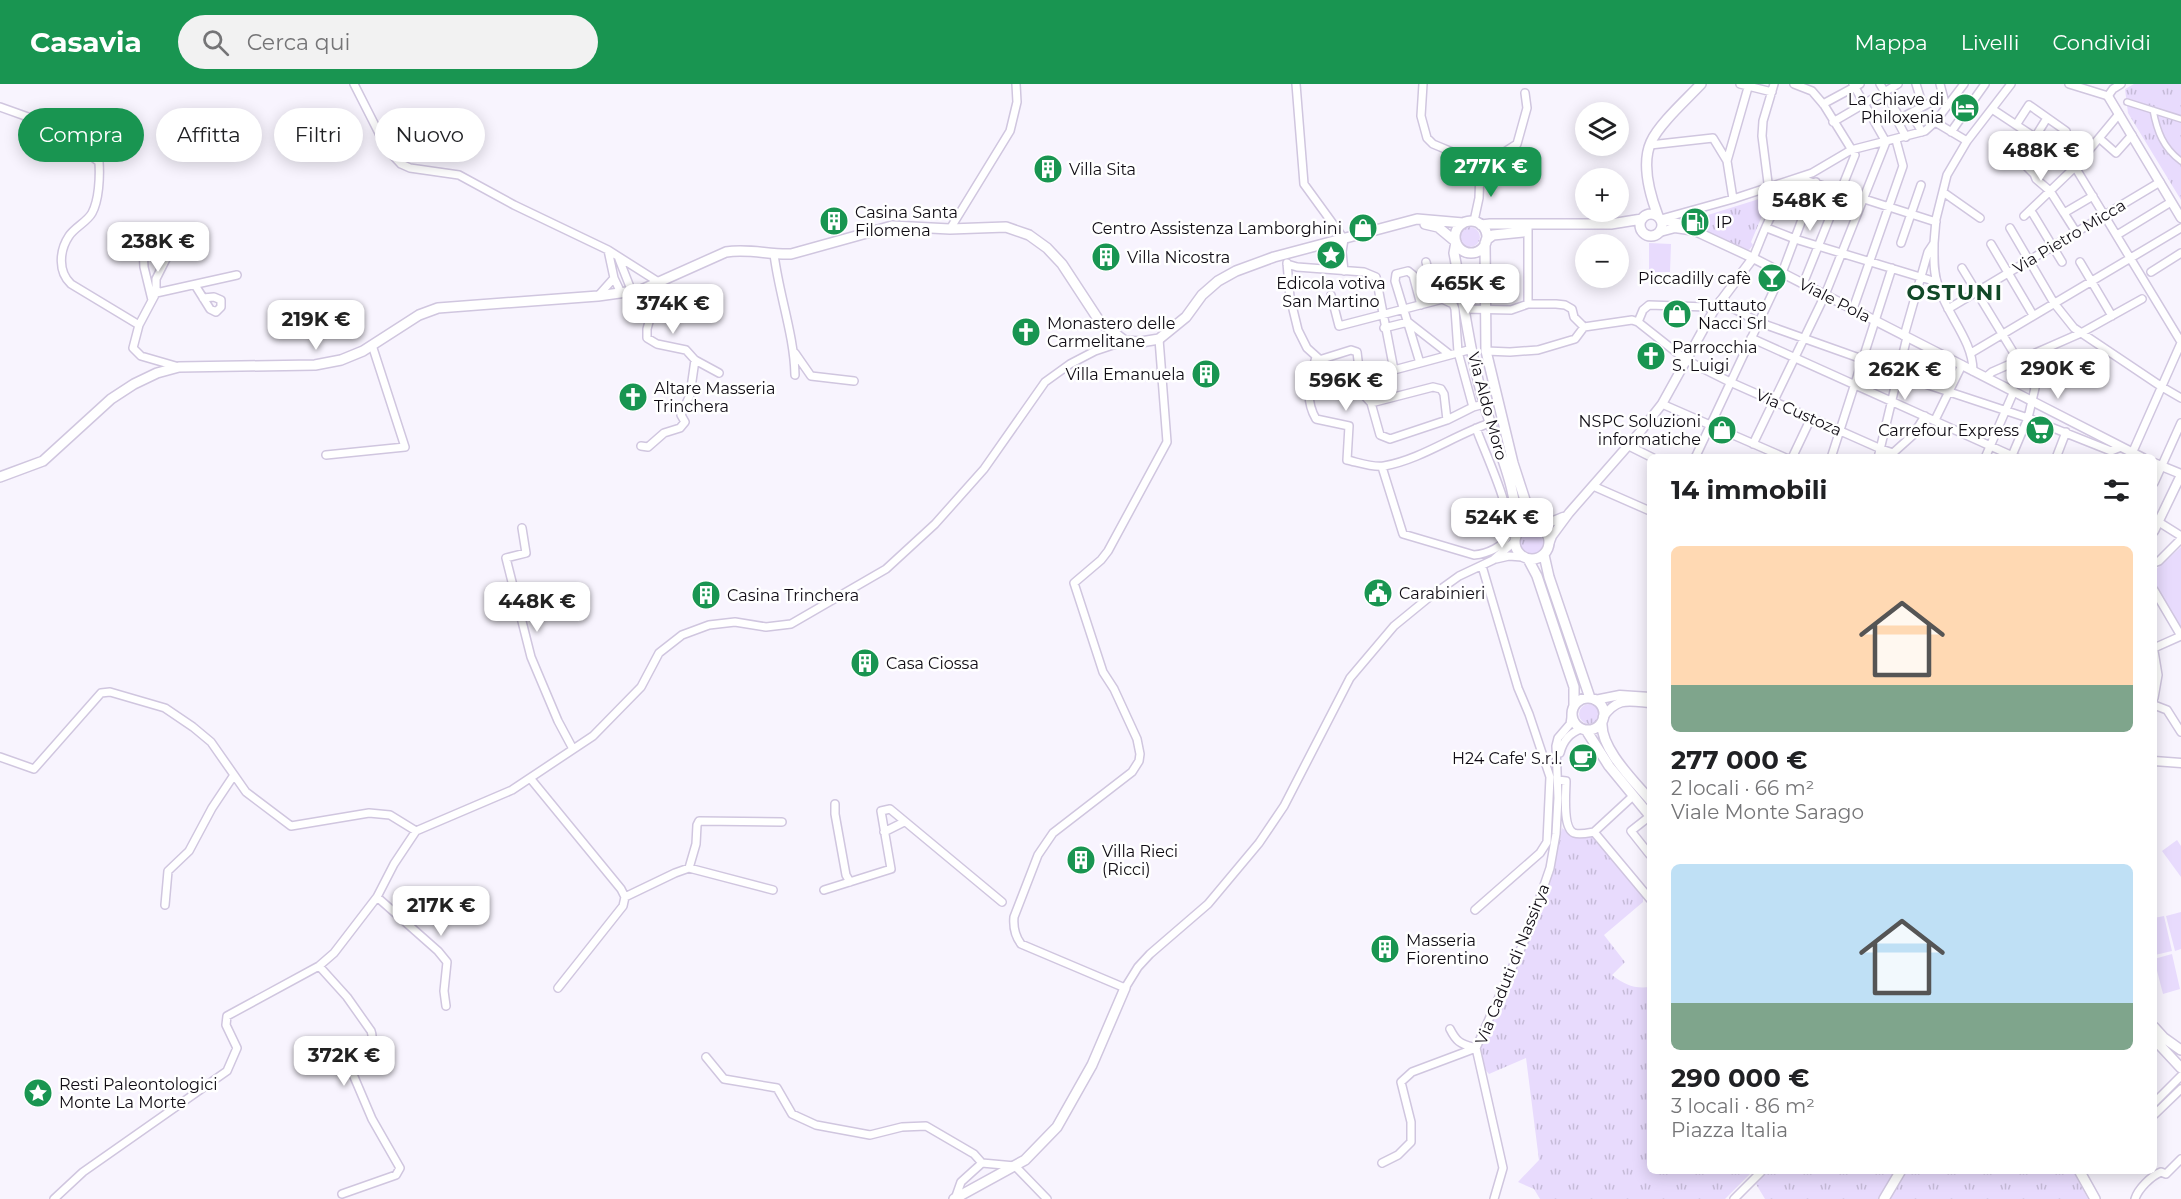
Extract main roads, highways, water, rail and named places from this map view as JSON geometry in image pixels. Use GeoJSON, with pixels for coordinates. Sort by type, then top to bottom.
{"type":"FeatureCollection","features":[{"type":"Feature","properties":{"kind":"main road"},"geometry":{"type":"LineString","coordinates":[[1611,225],[1650,237],[1660,232],[1662,226],[1650,185],[1647,156],[1650,145],[1655,135],[1701,84]]}},
{"type":"Feature","properties":{"kind":"main road"},"geometry":{"type":"LineString","coordinates":[[1643,233],[1640,226],[1647,210],[1650,185]]}},
{"type":"Feature","properties":{"kind":"main road"},"geometry":{"type":"LineString","coordinates":[[0,477],[43,461],[111,399],[157,373],[178,367],[315,365],[341,360],[363,351],[419,315],[438,308],[632,292],[660,284],[726,252],[740,250],[791,254],[892,226],[950,229],[1006,227],[1029,235],[1047,248],[1062,264],[1100,322],[1125,341],[1141,342],[1159,339],[1186,317],[1202,295],[1218,281],[1236,271],[1287,254],[1417,219],[1490,224],[1611,225],[1651,214],[1660,219]]}},
{"type":"Feature","properties":{"kind":"main road"},"geometry":{"type":"LineString","coordinates":[[1405,222],[1438,227],[1462,250],[1472,252],[1478,251],[1493,235],[1523,232],[1528,225]]}},
{"type":"Feature","properties":{"kind":"main road"},"geometry":{"type":"LineString","coordinates":[[1456,242],[1457,229],[1463,223]]}},
{"type":"Feature","properties":{"kind":"main road"},"geometry":{"type":"LineString","coordinates":[[1478,223],[1486,235],[1485,242]]}},
{"type":"Feature","properties":{"kind":"main road","name":"Via Aldo Moro"},"geometry":{"type":"LineString","coordinates":[[1456,242],[1454,253],[1484,404],[1517,508],[1515,538]]}},
{"type":"Feature","properties":{"kind":"main road","name":"Via Aldo Moro"},"geometry":{"type":"LineString","coordinates":[[1485,242],[1486,351],[1513,462],[1527,506],[1539,526]]}},
{"type":"Feature","properties":{"kind":"main road"},"geometry":{"type":"LineString","coordinates":[[1647,796],[1614,756],[1604,738],[1601,730],[1602,707],[1593,699],[1549,577],[1544,555],[1549,544],[1547,534],[1539,526],[1524,527],[1515,538],[1518,553],[1525,558],[1537,575],[1574,687],[1574,721],[1584,729],[1609,766],[1647,812]]}},
{"type":"Feature","properties":{"kind":"main road"},"geometry":{"type":"LineString","coordinates":[[1525,558],[1533,560],[1544,555]]}},
{"type":"Feature","properties":{"kind":"main road"},"geometry":{"type":"LineString","coordinates":[[1573,708],[1581,700],[1593,699]]}},
{"type":"Feature","properties":{"kind":"main road"},"geometry":{"type":"LineString","coordinates":[[1584,729],[1595,728],[1602,719]]}},
{"type":"Feature","properties":{"kind":"main road"},"geometry":{"type":"LineString","coordinates":[[954,1199],[1015,1166],[1041,1145],[1063,1117],[1092,1065],[1125,988]]}},
{"type":"Feature","properties":{"kind":"main road"},"geometry":{"type":"LineString","coordinates":[[2157,1030],[2181,1050]]}},
{"type":"Feature","properties":{"kind":"main road"},"geometry":{"type":"LineString","coordinates":[[2157,1042],[2181,1068]]}},
{"type":"Feature","properties":{"kind":"main road"},"geometry":{"type":"LineString","coordinates":[[1884,1199],[1899,1174]]}},
{"type":"Feature","properties":{"kind":"main road"},"geometry":{"type":"LineString","coordinates":[[2081,1174],[2095,1199]]}},
{"type":"Feature","properties":{"kind":"place","name":"La Chiave di Philoxenia"},"geometry":{"type":"Point","coordinates":[1965,108]}},
{"type":"Feature","properties":{"kind":"place","name":"Villa Sita"},"geometry":{"type":"Point","coordinates":[1048,169]}},
{"type":"Feature","properties":{"kind":"place","name":"Casina Santa Filomena"},"geometry":{"type":"Point","coordinates":[834,221]}},
{"type":"Feature","properties":{"kind":"place","name":"IP"},"geometry":{"type":"Point","coordinates":[1695,222]}},
{"type":"Feature","properties":{"kind":"place","name":"Centro Assistenza Lamborghini"},"geometry":{"type":"Point","coordinates":[1363,228]}},
{"type":"Feature","properties":{"kind":"place","name":"Edicola votiva San Martino"},"geometry":{"type":"Point","coordinates":[1331,255]}},
{"type":"Feature","properties":{"kind":"place","name":"Villa Nicostra"},"geometry":{"type":"Point","coordinates":[1106,257]}},
{"type":"Feature","properties":{"kind":"place","name":"Piccadilly cafè"},"geometry":{"type":"Point","coordinates":[1772,278]}},
{"type":"Feature","properties":{"kind":"place","name":"Tuttauto Nacci Srl"},"geometry":{"type":"Point","coordinates":[1677,314]}},
{"type":"Feature","properties":{"kind":"place","name":"Monastero delle Carmelitane"},"geometry":{"type":"Point","coordinates":[1026,332]}},
{"type":"Feature","properties":{"kind":"place","name":"Parrocchia S. Luigi"},"geometry":{"type":"Point","coordinates":[1651,356]}},
{"type":"Feature","properties":{"kind":"place","name":"Villa Emanuela"},"geometry":{"type":"Point","coordinates":[1206,374]}},
{"type":"Feature","properties":{"kind":"place","name":"Altare Masseria Trinchera"},"geometry":{"type":"Point","coordinates":[633,397]}},
{"type":"Feature","properties":{"kind":"place","name":"NSPC Soluzioni informatiche"},"geometry":{"type":"Point","coordinates":[1722,430]}},
{"type":"Feature","properties":{"kind":"place","name":"Carrefour Express"},"geometry":{"type":"Point","coordinates":[2040,430]}},
{"type":"Feature","properties":{"kind":"place","name":"Carabinieri"},"geometry":{"type":"Point","coordinates":[1378,593]}},
{"type":"Feature","properties":{"kind":"place","name":"Casina Trinchera"},"geometry":{"type":"Point","coordinates":[706,595]}},
{"type":"Feature","properties":{"kind":"place","name":"Casa Ciossa"},"geometry":{"type":"Point","coordinates":[865,663]}},
{"type":"Feature","properties":{"kind":"place","name":"H24 Cafe' S.r.l."},"geometry":{"type":"Point","coordinates":[1583,758]}},
{"type":"Feature","properties":{"kind":"place","name":"Villa Rieci (Ricci)"},"geometry":{"type":"Point","coordinates":[1081,860]}},
{"type":"Feature","properties":{"kind":"place","name":"Masseria Fiorentino"},"geometry":{"type":"Point","coordinates":[1385,949]}},
{"type":"Feature","properties":{"kind":"place","name":"Resti Paleontologici Monte La Morte"},"geometry":{"type":"Point","coordinates":[38,1093]}},
{"type":"Feature","properties":{"kind":"district","name":"OSTUNI"},"geometry":{"type":"Point","coordinates":[1955,292]}}]}
